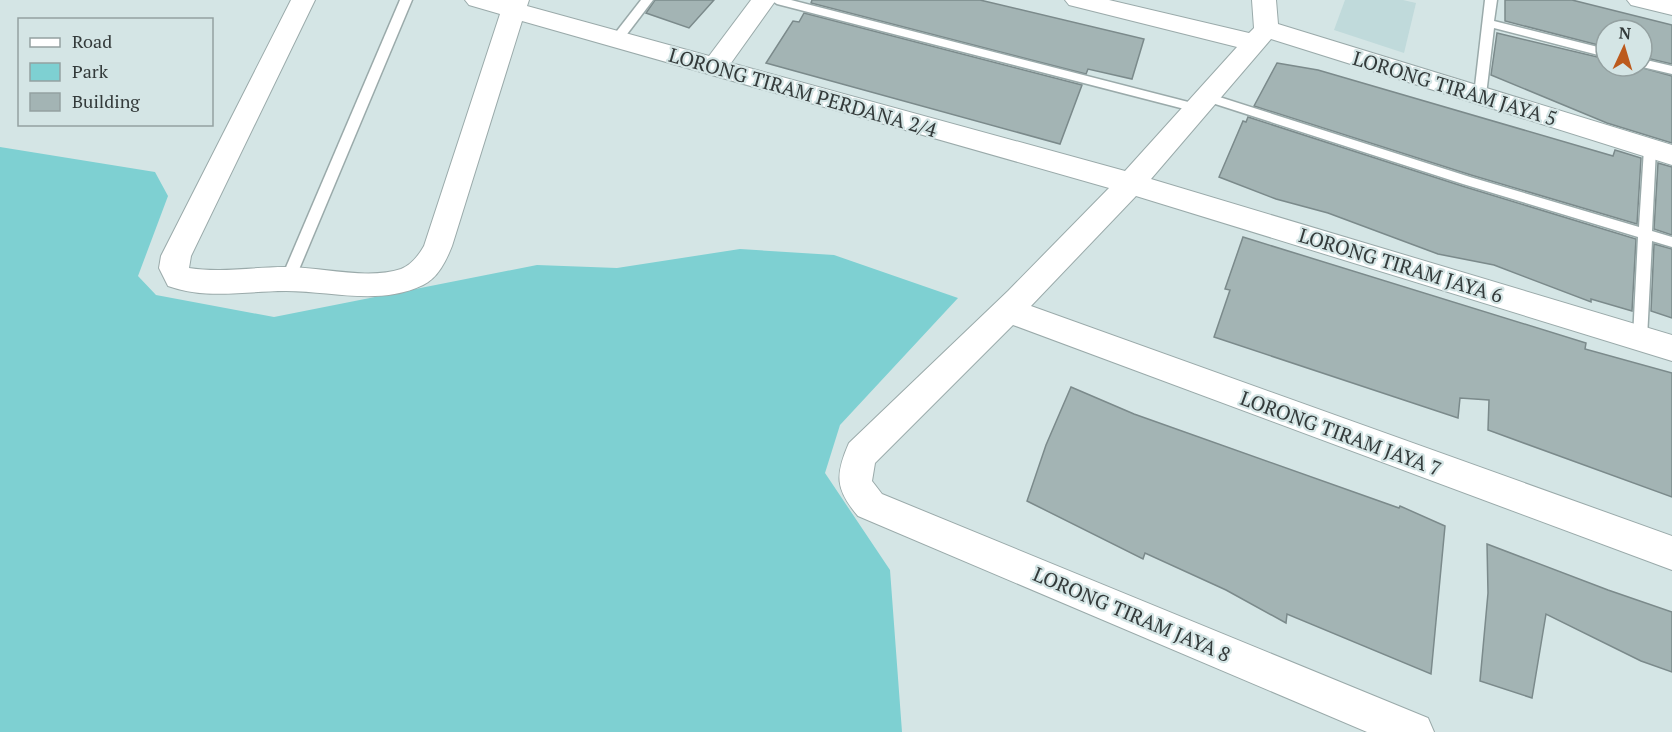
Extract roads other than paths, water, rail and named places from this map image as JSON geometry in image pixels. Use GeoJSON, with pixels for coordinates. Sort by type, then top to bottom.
{"type":"FeatureCollection","features":[{"type":"Feature","properties":{"kind":"street"},"geometry":{"type":"LineString","coordinates":[[303,0],[176,256],[174,268],[178,278],[194,282],[288,279],[384,283],[404,280],[421,272],[432,260],[514,5]]}},
{"type":"Feature","properties":{"kind":"street","name":"LORONG TIRAM PERDANA 2/4"},"geometry":{"type":"LineString","coordinates":[[477,0],[514,5],[714,68],[1129,183]]}},
{"type":"Feature","properties":{"kind":"street"},"geometry":{"type":"LineString","coordinates":[[714,68],[764,0]]}},
{"type":"Feature","properties":{"kind":"street","name":"LORONG TIRAM JAYA 5"},"geometry":{"type":"LineString","coordinates":[[1077,0],[1260,36],[1480,95],[1661,152]]}},
{"type":"Feature","properties":{"kind":"street"},"geometry":{"type":"LineString","coordinates":[[1010,311],[1205,103],[1260,36],[1264,0]]}},
{"type":"Feature","properties":{"kind":"street","name":"LORONG TIRAM JAYA 6"},"geometry":{"type":"LineString","coordinates":[[1129,183],[1672,348]]}},
{"type":"Feature","properties":{"kind":"street","name":"LORONG TIRAM JAYA 8"},"geometry":{"type":"LineString","coordinates":[[1010,311],[861,454],[855,472],[856,489],[870,505],[1414,732]]}},
{"type":"Feature","properties":{"kind":"street","name":"LORONG TIRAM JAYA 7"},"geometry":{"type":"LineString","coordinates":[[1010,311],[1672,553]]}},
{"type":"Feature","properties":{"kind":"lane"},"geometry":{"type":"LineString","coordinates":[[288,279],[406,0]]}},
{"type":"Feature","properties":{"kind":"lane"},"geometry":{"type":"LineString","coordinates":[[617,39],[647,0]]}},
{"type":"Feature","properties":{"kind":"lane"},"geometry":{"type":"LineString","coordinates":[[777,0],[1205,103],[1672,242]]}},
{"type":"Feature","properties":{"kind":"lane"},"geometry":{"type":"LineString","coordinates":[[1480,95],[1491,0]]}},
{"type":"Feature","properties":{"kind":"lane"},"geometry":{"type":"LineString","coordinates":[[1489,23],[1594,50]]}},
{"type":"Feature","properties":{"kind":"lane"},"geometry":{"type":"LineString","coordinates":[[1654,66],[1672,70]]}},
{"type":"Feature","properties":{"kind":"lane"},"geometry":{"type":"LineString","coordinates":[[1640,338],[1646,234],[1661,152]]}}]}
